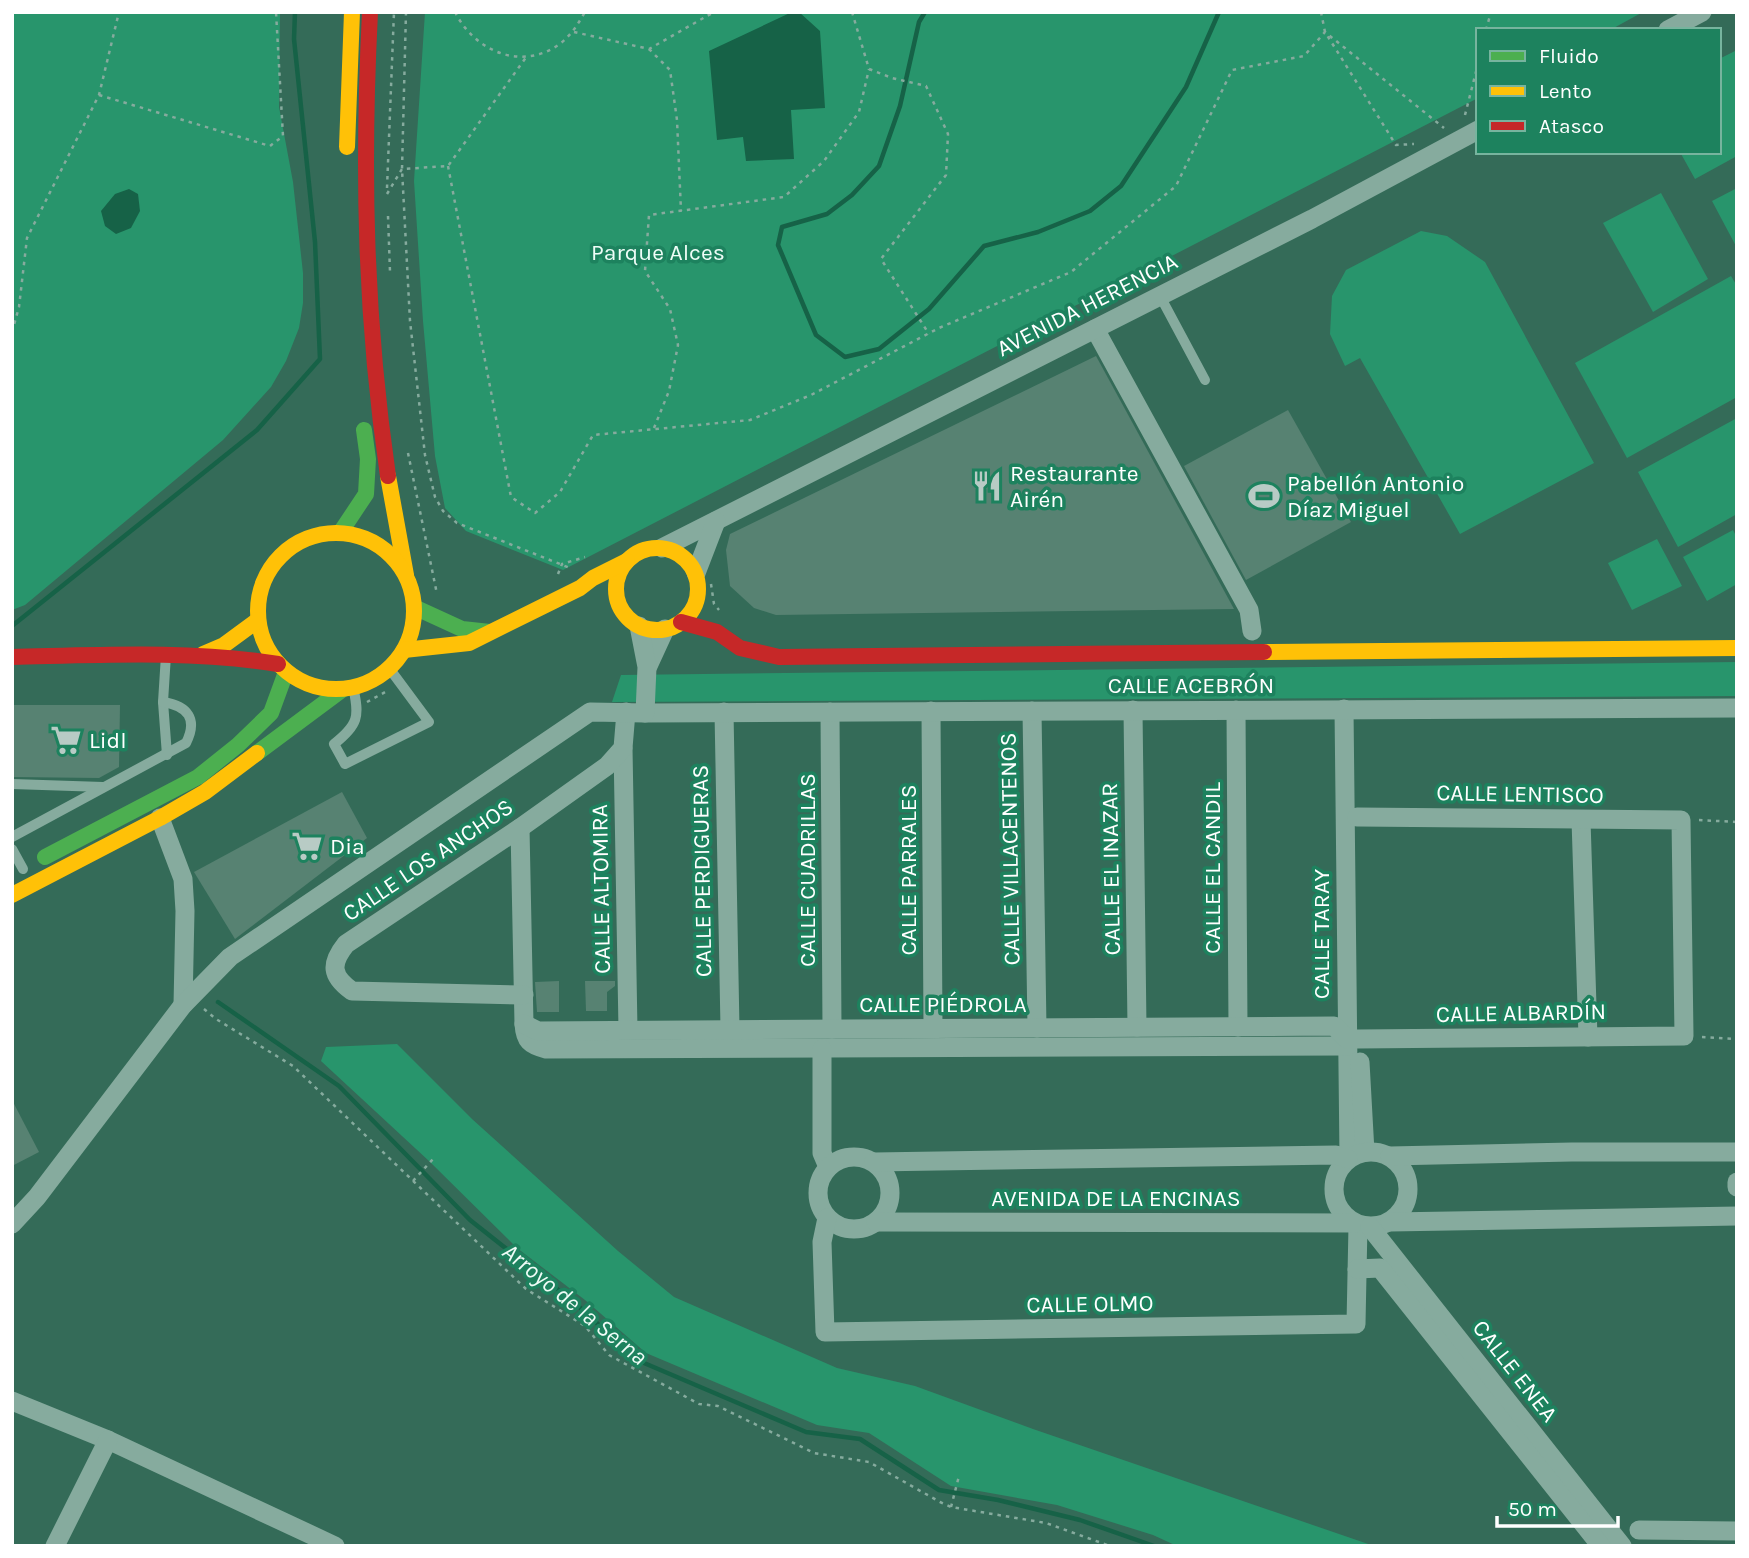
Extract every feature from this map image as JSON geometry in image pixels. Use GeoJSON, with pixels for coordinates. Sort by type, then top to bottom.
{"type":"FeatureCollection","features":[{"type":"Feature","properties":{"kind":"main road"},"geometry":{"type":"LineString","coordinates":[[347,157],[352,12]]}},
{"type":"Feature","properties":{"kind":"main road"},"geometry":{"type":"LineString","coordinates":[[12,895],[160,818],[202,785],[348,688],[378,677],[404,650],[412,629],[414,607],[391,502],[375,379],[368,290],[365,127],[370,12]]}},
{"type":"Feature","properties":{"kind":"main road"},"geometry":{"type":"LineString","coordinates":[[340,533],[366,494],[368,459],[361,408]]}},
{"type":"Feature","properties":{"kind":"main road"},"geometry":{"type":"LineString","coordinates":[[282,668],[265,645],[258,620],[258,597],[265,576],[278,557],[296,543],[317,535],[356,535],[378,545],[397,562],[406,575]]}},
{"type":"Feature","properties":{"kind":"main road"},"geometry":{"type":"LineString","coordinates":[[404,650],[469,643],[495,632],[627,561],[642,550],[662,548],[676,552],[703,575],[692,611],[673,626]]}},
{"type":"Feature","properties":{"kind":"main road"},"geometry":{"type":"LineString","coordinates":[[627,561],[618,576],[616,594],[620,607],[628,618],[639,626],[652,630],[673,626],[716,632],[740,648],[779,657],[1737,648]]}},
{"type":"Feature","properties":{"kind":"main road"},"geometry":{"type":"LineString","coordinates":[[586,583],[616,594]]}},
{"type":"Feature","properties":{"kind":"main road"},"geometry":{"type":"LineString","coordinates":[[698,596],[716,632]]}},
{"type":"Feature","properties":{"kind":"main road"},"geometry":{"type":"LineString","coordinates":[[414,607],[462,629],[495,632]]}},
{"type":"Feature","properties":{"kind":"main road"},"geometry":{"type":"LineString","coordinates":[[201,654],[224,645],[258,620]]}},
{"type":"Feature","properties":{"kind":"main road"},"geometry":{"type":"LineString","coordinates":[[12,657],[201,654],[252,659],[282,668],[313,686],[348,688]]}},
{"type":"Feature","properties":{"kind":"main road"},"geometry":{"type":"LineString","coordinates":[[18,871],[202,785],[271,713],[282,668]]}},
{"type":"Feature","properties":{"kind":"street"},"geometry":{"type":"LineString","coordinates":[[1672,28],[1702,12]]}},
{"type":"Feature","properties":{"kind":"street","name":"AVENIDA HERENCIA"},"geometry":{"type":"LineString","coordinates":[[662,548],[1312,219],[1476,131]]}},
{"type":"Feature","properties":{"kind":"street"},"geometry":{"type":"LineString","coordinates":[[1095,329],[1249,610],[1252,631]]}},
{"type":"Feature","properties":{"kind":"street"},"geometry":{"type":"LineString","coordinates":[[703,575],[716,521]]}},
{"type":"Feature","properties":{"kind":"street"},"geometry":{"type":"LineString","coordinates":[[639,626],[647,667]]}},
{"type":"Feature","properties":{"kind":"street"},"geometry":{"type":"LineString","coordinates":[[623,748],[636,713],[647,667],[673,626]]}},
{"type":"Feature","properties":{"kind":"street","name":"CALLE ACEBRÓN"},"geometry":{"type":"LineString","coordinates":[[12,1224],[37,1197],[187,1001],[230,957],[590,712],[1737,708]]}},
{"type":"Feature","properties":{"kind":"street","name":"CALLE TARAY"},"geometry":{"type":"LineString","coordinates":[[1350,709],[1357,817],[1351,1042]]}},
{"type":"Feature","properties":{"kind":"street","name":"CALLE TARAY"},"geometry":{"type":"LineString","coordinates":[[1350,709],[1354,1156]]}},
{"type":"Feature","properties":{"kind":"street","name":"CALLE EL INAZAR"},"geometry":{"type":"LineString","coordinates":[[1133,710],[1137,1027]]}},
{"type":"Feature","properties":{"kind":"street","name":"CALLE EL CANDIL"},"geometry":{"type":"LineString","coordinates":[[1236,710],[1238,1027]]}},
{"type":"Feature","properties":{"kind":"street","name":"CALLE PARRALES"},"geometry":{"type":"LineString","coordinates":[[932,711],[933,1028]]}},
{"type":"Feature","properties":{"kind":"street","name":"CALLE VILLACENTENOS"},"geometry":{"type":"LineString","coordinates":[[1032,711],[1037,1028]]}},
{"type":"Feature","properties":{"kind":"street","name":"CALLE PERDIGUERAS"},"geometry":{"type":"LineString","coordinates":[[724,712],[730,1029]]}},
{"type":"Feature","properties":{"kind":"street","name":"CALLE CUADRILLAS"},"geometry":{"type":"LineString","coordinates":[[830,712],[832,1029]]}},
{"type":"Feature","properties":{"kind":"street","name":"CALLE LOS ANCHOS"},"geometry":{"type":"LineString","coordinates":[[524,995],[352,991],[337,978],[336,956],[346,944],[520,828],[607,766],[623,748]]}},
{"type":"Feature","properties":{"kind":"street","name":"CALLE ALTOMIRA"},"geometry":{"type":"LineString","coordinates":[[623,748],[628,1030]]}},
{"type":"Feature","properties":{"kind":"street","name":"CALLE LENTISCO"},"geometry":{"type":"LineString","coordinates":[[1357,817],[1681,820]]}},
{"type":"Feature","properties":{"kind":"street"},"geometry":{"type":"LineString","coordinates":[[160,818],[183,879],[187,1001]]}},
{"type":"Feature","properties":{"kind":"street"},"geometry":{"type":"LineString","coordinates":[[1581,820],[1588,1037]]}},
{"type":"Feature","properties":{"kind":"street"},"geometry":{"type":"LineString","coordinates":[[1681,820],[1684,1036]]}},
{"type":"Feature","properties":{"kind":"street"},"geometry":{"type":"LineString","coordinates":[[520,828],[524,1024]]}},
{"type":"Feature","properties":{"kind":"street","name":"CALLE PIÉDROLA"},"geometry":{"type":"LineString","coordinates":[[524,1024],[538,1031],[1334,1026],[1351,1042]]}},
{"type":"Feature","properties":{"kind":"street","name":"CALLE ALBARDÍN"},"geometry":{"type":"LineString","coordinates":[[524,1024],[525,1037],[532,1046],[546,1049],[822,1049],[1684,1036]]}},
{"type":"Feature","properties":{"kind":"street"},"geometry":{"type":"LineString","coordinates":[[822,1049],[822,1153],[828,1167]]}},
{"type":"Feature","properties":{"kind":"street"},"geometry":{"type":"LineString","coordinates":[[1737,1152],[1390,1156],[1378,1152],[1354,1156],[1338,1170],[1333,1186],[1335,1202],[1344,1216],[1361,1225],[1390,1222],[1737,1216]]}},
{"type":"Feature","properties":{"kind":"street","name":"AVENIDA DE LA ENCINAS"},"geometry":{"type":"LineString","coordinates":[[874,1162],[1335,1154],[1354,1156]]}},
{"type":"Feature","properties":{"kind":"street"},"geometry":{"type":"LineString","coordinates":[[859,1156],[874,1162],[884,1172],[890,1184],[891,1198],[886,1212],[876,1222],[864,1228],[851,1230],[838,1226],[827,1218],[821,1209],[818,1187],[821,1176],[828,1167],[842,1158],[859,1156]]}},
{"type":"Feature","properties":{"kind":"street"},"geometry":{"type":"LineString","coordinates":[[1390,1156],[1404,1170],[1409,1189],[1404,1208],[1390,1222]]}},
{"type":"Feature","properties":{"kind":"street","name":"CALLE OLMO"},"geometry":{"type":"LineString","coordinates":[[827,1218],[822,1242],[825,1332],[1356,1324],[1357,1269]]}},
{"type":"Feature","properties":{"kind":"street","name":"AVENIDA DE LA ENCINAS"},"geometry":{"type":"LineString","coordinates":[[876,1222],[1361,1225]]}},
{"type":"Feature","properties":{"kind":"street"},"geometry":{"type":"LineString","coordinates":[[1361,1225],[1357,1269],[1380,1268],[1601,1546]]}},
{"type":"Feature","properties":{"kind":"street","name":"CALLE ENEA"},"geometry":{"type":"LineString","coordinates":[[1361,1225],[1622,1546]]}},
{"type":"Feature","properties":{"kind":"street"},"geometry":{"type":"LineString","coordinates":[[12,1401],[108,1440],[335,1546]]}},
{"type":"Feature","properties":{"kind":"street"},"geometry":{"type":"LineString","coordinates":[[55,1546],[108,1440]]}},
{"type":"Feature","properties":{"kind":"street"},"geometry":{"type":"LineString","coordinates":[[1639,1530],[1737,1531]]}},
{"type":"Feature","properties":{"kind":"lane"},"geometry":{"type":"LineString","coordinates":[[1160,296],[1205,380]]}},
{"type":"Feature","properties":{"kind":"lane"},"geometry":{"type":"LineString","coordinates":[[166,655],[163,702],[167,755]]}},
{"type":"Feature","properties":{"kind":"lane"},"geometry":{"type":"LineString","coordinates":[[348,688],[357,705],[356,718],[351,730],[334,744],[345,764],[429,722],[389,668]]}},
{"type":"Feature","properties":{"kind":"lane"},"geometry":{"type":"LineString","coordinates":[[12,837],[186,743],[191,734],[191,720],[186,710],[177,704],[163,702]]}},
{"type":"Feature","properties":{"kind":"lane"},"geometry":{"type":"LineString","coordinates":[[12,784],[106,788]]}},
{"type":"Feature","properties":{"kind":"lane"},"geometry":{"type":"LineString","coordinates":[[12,849],[18,871]]}},
{"type":"Feature","properties":{"kind":"path"},"geometry":{"type":"LineString","coordinates":[[12,332],[19,307],[27,239],[99,95],[119,12]]}},
{"type":"Feature","properties":{"kind":"path"},"geometry":{"type":"LineString","coordinates":[[99,95],[270,146],[284,136],[276,12]]}},
{"type":"Feature","properties":{"kind":"path"},"geometry":{"type":"LineString","coordinates":[[394,12],[387,194],[402,169]]}},
{"type":"Feature","properties":{"kind":"path"},"geometry":{"type":"LineString","coordinates":[[406,12],[402,169],[410,320],[425,455],[435,497],[443,511],[457,523],[562,564],[586,583]]}},
{"type":"Feature","properties":{"kind":"path"},"geometry":{"type":"LineString","coordinates":[[455,12],[463,28],[480,44],[503,54],[527,56],[560,44],[573,32],[585,12]]}},
{"type":"Feature","properties":{"kind":"path"},"geometry":{"type":"LineString","coordinates":[[649,49],[714,12]]}},
{"type":"Feature","properties":{"kind":"path"},"geometry":{"type":"LineString","coordinates":[[654,429],[669,391],[678,345],[670,309],[645,271],[649,215],[784,197],[824,162],[859,112],[869,69],[852,12]]}},
{"type":"Feature","properties":{"kind":"path"},"geometry":{"type":"LineString","coordinates":[[1321,12],[1325,32],[1396,145],[1422,143]]}},
{"type":"Feature","properties":{"kind":"path"},"geometry":{"type":"LineString","coordinates":[[573,32],[649,49],[670,70],[677,120],[681,211]]}},
{"type":"Feature","properties":{"kind":"path"},"geometry":{"type":"LineString","coordinates":[[527,56],[447,166],[511,497],[535,513],[559,492],[593,435],[750,420],[811,395],[929,334],[1071,272],[1175,186],[1232,70],[1304,57],[1325,32]]}},
{"type":"Feature","properties":{"kind":"path"},"geometry":{"type":"LineString","coordinates":[[1325,32],[1459,140],[1476,72]]}},
{"type":"Feature","properties":{"kind":"path"},"geometry":{"type":"LineString","coordinates":[[869,69],[926,86],[948,134],[946,175],[881,259],[929,334]]}},
{"type":"Feature","properties":{"kind":"path"},"geometry":{"type":"LineString","coordinates":[[402,169],[447,166]]}},
{"type":"Feature","properties":{"kind":"path"},"geometry":{"type":"LineString","coordinates":[[388,206],[391,282]]}},
{"type":"Feature","properties":{"kind":"path"},"geometry":{"type":"LineString","coordinates":[[407,447],[439,598]]}},
{"type":"Feature","properties":{"kind":"path"},"geometry":{"type":"LineString","coordinates":[[562,564],[587,556]]}},
{"type":"Feature","properties":{"kind":"path"},"geometry":{"type":"LineString","coordinates":[[558,575],[562,564]]}},
{"type":"Feature","properties":{"kind":"path"},"geometry":{"type":"LineString","coordinates":[[703,575],[714,604],[720,612]]}},
{"type":"Feature","properties":{"kind":"path"},"geometry":{"type":"LineString","coordinates":[[1681,820],[1737,822]]}},
{"type":"Feature","properties":{"kind":"path"},"geometry":{"type":"LineString","coordinates":[[187,1001],[293,1066],[526,1289],[585,1326],[609,1355],[699,1404],[718,1406],[814,1454],[869,1462],[951,1507],[1046,1523],[1110,1546]]}},
{"type":"Feature","properties":{"kind":"path"},"geometry":{"type":"LineString","coordinates":[[1684,1036],[1737,1039]]}},
{"type":"Feature","properties":{"kind":"path"},"geometry":{"type":"LineString","coordinates":[[413,1181],[433,1159]]}},
{"type":"Feature","properties":{"kind":"path"},"geometry":{"type":"LineString","coordinates":[[951,1507],[958,1475]]}},
{"type":"Feature","properties":{"kind":"green space"},"geometry":{"type":"Polygon","coordinates":[[[12,12],[280,12],[279,107],[293,182],[303,273],[303,303],[299,328],[286,361],[271,387],[223,440],[25,605],[12,610],[12,12]]]}},
{"type":"Feature","properties":{"kind":"green space","name":"Parque Alces"},"geometry":{"type":"Polygon","coordinates":[[[425,12],[1643,12],[1614,28],[1476,28],[1476,99],[563,570],[466,531],[445,508],[435,456],[414,181],[425,12]]]}},
{"type":"Feature","properties":{"kind":"green space"},"geometry":{"type":"Polygon","coordinates":[[[1737,50],[1737,156],[1695,179],[1681,154],[1721,154],[1721,58],[1737,50]]]}},
{"type":"Feature","properties":{"kind":"green space"},"geometry":{"type":"Polygon","coordinates":[[[1737,188],[1737,248],[1712,201],[1737,188]]]}},
{"type":"Feature","properties":{"kind":"green space"},"geometry":{"type":"Polygon","coordinates":[[[1661,193],[1708,279],[1653,312],[1603,223],[1661,193]]]}},
{"type":"Feature","properties":{"kind":"green space"},"geometry":{"type":"Polygon","coordinates":[[[1421,231],[1447,236],[1485,262],[1594,463],[1460,534],[1360,358],[1345,366],[1330,334],[1332,296],[1346,270],[1421,231]]]}},
{"type":"Feature","properties":{"kind":"green space"},"geometry":{"type":"Polygon","coordinates":[[[1731,276],[1737,286],[1737,397],[1627,458],[1575,363],[1731,276]]]}},
{"type":"Feature","properties":{"kind":"green space"},"geometry":{"type":"Polygon","coordinates":[[[1737,418],[1737,514],[1678,547],[1638,472],[1737,418]]]}},
{"type":"Feature","properties":{"kind":"green space"},"geometry":{"type":"Polygon","coordinates":[[[1733,530],[1737,538],[1737,584],[1707,601],[1683,557],[1733,530]]]}},
{"type":"Feature","properties":{"kind":"green space"},"geometry":{"type":"Polygon","coordinates":[[[1657,539],[1682,586],[1632,610],[1608,563],[1657,539]]]}},
{"type":"Feature","properties":{"kind":"green space"},"geometry":{"type":"Polygon","coordinates":[[[1737,662],[1737,696],[612,702],[621,675],[1737,662]]]}},
{"type":"Feature","properties":{"kind":"green space"},"geometry":{"type":"Polygon","coordinates":[[[397,1044],[472,1119],[618,1251],[674,1297],[837,1368],[915,1386],[1374,1546],[1177,1546],[1153,1535],[1057,1505],[951,1486],[869,1433],[817,1425],[646,1353],[585,1300],[517,1248],[429,1161],[321,1061],[326,1047],[397,1044]]]}},
{"type":"Feature","properties":{"kind":"shaded area"},"geometry":{"type":"Polygon","coordinates":[[[792,12],[799,12],[820,31],[825,108],[791,110],[794,159],[746,161],[743,137],[717,140],[709,51],[792,12]]]}},
{"type":"Feature","properties":{"kind":"shaded area"},"geometry":{"type":"Polygon","coordinates":[[[129,189],[138,194],[140,211],[131,228],[116,234],[105,226],[101,211],[115,194],[129,189]]]}},
{"type":"Feature","properties":{"kind":"building"},"geometry":{"type":"Polygon","coordinates":[[[1096,356],[1234,609],[776,615],[754,608],[730,586],[726,550],[730,534],[1096,356]]]}},
{"type":"Feature","properties":{"kind":"building","name":"Pabellón Antonio Díaz Miguel"},"geometry":{"type":"Polygon","coordinates":[[[1288,410],[1351,522],[1246,580],[1184,466],[1288,410]]]}},
{"type":"Feature","properties":{"kind":"building","name":"Lidl"},"geometry":{"type":"Polygon","coordinates":[[[12,705],[120,705],[119,767],[99,778],[12,777],[12,705]]]}},
{"type":"Feature","properties":{"kind":"building"},"geometry":{"type":"Polygon","coordinates":[[[342,792],[367,838],[235,939],[194,872],[342,792]]]}},
{"type":"Feature","properties":{"kind":"building"},"geometry":{"type":"Polygon","coordinates":[[[559,981],[559,1012],[537,1012],[535,982],[559,981]]]}},
{"type":"Feature","properties":{"kind":"building"},"geometry":{"type":"Polygon","coordinates":[[[585,981],[615,981],[615,986],[607,992],[607,1011],[586,1011],[585,981]]]}},
{"type":"Feature","properties":{"kind":"building"},"geometry":{"type":"Polygon","coordinates":[[[12,1100],[39,1152],[12,1166],[12,1100]]]}},
{"type":"Feature","properties":{"kind":"waterway"},"geometry":{"type":"LineString","coordinates":[[12,626],[257,430],[320,359],[315,242],[294,39],[295,12]]}},
{"type":"Feature","properties":{"kind":"waterway"},"geometry":{"type":"LineString","coordinates":[[925,12],[919,22],[900,106],[879,166],[852,195],[827,214],[782,227],[778,245],[816,335],[845,357],[879,349],[929,309],[984,246],[1038,232],[1090,211],[1121,186],[1186,87],[1219,12]]}},
{"type":"Feature","properties":{"kind":"waterway","name":"Arroyo de la Serna"},"geometry":{"type":"LineString","coordinates":[[218,1002],[339,1086],[470,1220],[576,1304],[637,1360],[806,1432],[860,1439],[939,1490],[998,1500],[1080,1520],[1154,1546]]}},
{"type":"Feature","properties":{"kind":"traffic: fast"},"geometry":{"type":"LineString","coordinates":[[340,533],[366,494],[368,459],[364,430]]}},
{"type":"Feature","properties":{"kind":"traffic: fast"},"geometry":{"type":"LineString","coordinates":[[414,607],[462,629],[490,632]]}},
{"type":"Feature","properties":{"kind":"traffic: fast"},"geometry":{"type":"LineString","coordinates":[[45,857],[198,777],[238,745],[271,713],[286,672]]}},
{"type":"Feature","properties":{"kind":"traffic: fast"},"geometry":{"type":"LineString","coordinates":[[257,753],[343,689]]}},
{"type":"Feature","properties":{"kind":"traffic: slow"},"geometry":{"type":"LineString","coordinates":[[347,147],[352,12]]}},
{"type":"Feature","properties":{"kind":"traffic: slow"},"geometry":{"type":"LineString","coordinates":[[388,476],[406,575]]}},
{"type":"Feature","properties":{"kind":"traffic: slow"},"geometry":{"type":"LineString","coordinates":[[336,533],[366,539],[391,556],[408,581],[414,611],[408,641],[391,666],[366,683],[336,689],[306,683],[281,666],[264,641],[258,611],[264,581],[281,556],[306,539],[336,533]]}},
{"type":"Feature","properties":{"kind":"traffic: slow"},"geometry":{"type":"LineString","coordinates":[[657,548],[673,551],[686,560],[695,573],[698,589],[695,605],[686,618],[673,627],[657,630],[641,627],[628,618],[619,605],[616,589],[619,573],[628,560],[641,551],[657,548]]}},
{"type":"Feature","properties":{"kind":"traffic: slow"},"geometry":{"type":"LineString","coordinates":[[404,650],[469,643],[580,588],[593,578],[627,561]]}},
{"type":"Feature","properties":{"kind":"traffic: slow"},"geometry":{"type":"LineString","coordinates":[[203,654],[224,645],[258,620]]}},
{"type":"Feature","properties":{"kind":"traffic: slow"},"geometry":{"type":"LineString","coordinates":[[1264,652],[1737,648]]}},
{"type":"Feature","properties":{"kind":"traffic: slow"},"geometry":{"type":"LineString","coordinates":[[12,895],[205,792],[257,753]]}},
{"type":"Feature","properties":{"kind":"traffic: jam"},"geometry":{"type":"LineString","coordinates":[[370,12],[366,129],[367,244],[374,359],[388,476]]}},
{"type":"Feature","properties":{"kind":"traffic: jam"},"geometry":{"type":"LineString","coordinates":[[681,622],[717,632],[740,648],[779,657],[1264,652]]}},
{"type":"Feature","properties":{"kind":"traffic: jam"},"geometry":{"type":"LineString","coordinates":[[12,657],[179,655],[278,664]]}},
{"type":"Feature","properties":{"kind":"place","name":"Restaurante Airén"},"geometry":{"type":"Point","coordinates":[987,486]}},
{"type":"Feature","properties":{"kind":"place","name":"Pabellón Antonio Díaz Miguel"},"geometry":{"type":"Point","coordinates":[1264,496]}},
{"type":"Feature","properties":{"kind":"place","name":"Lidl"},"geometry":{"type":"Point","coordinates":[66,740]}},
{"type":"Feature","properties":{"kind":"place","name":"Dia"},"geometry":{"type":"Point","coordinates":[307,846]}}]}
